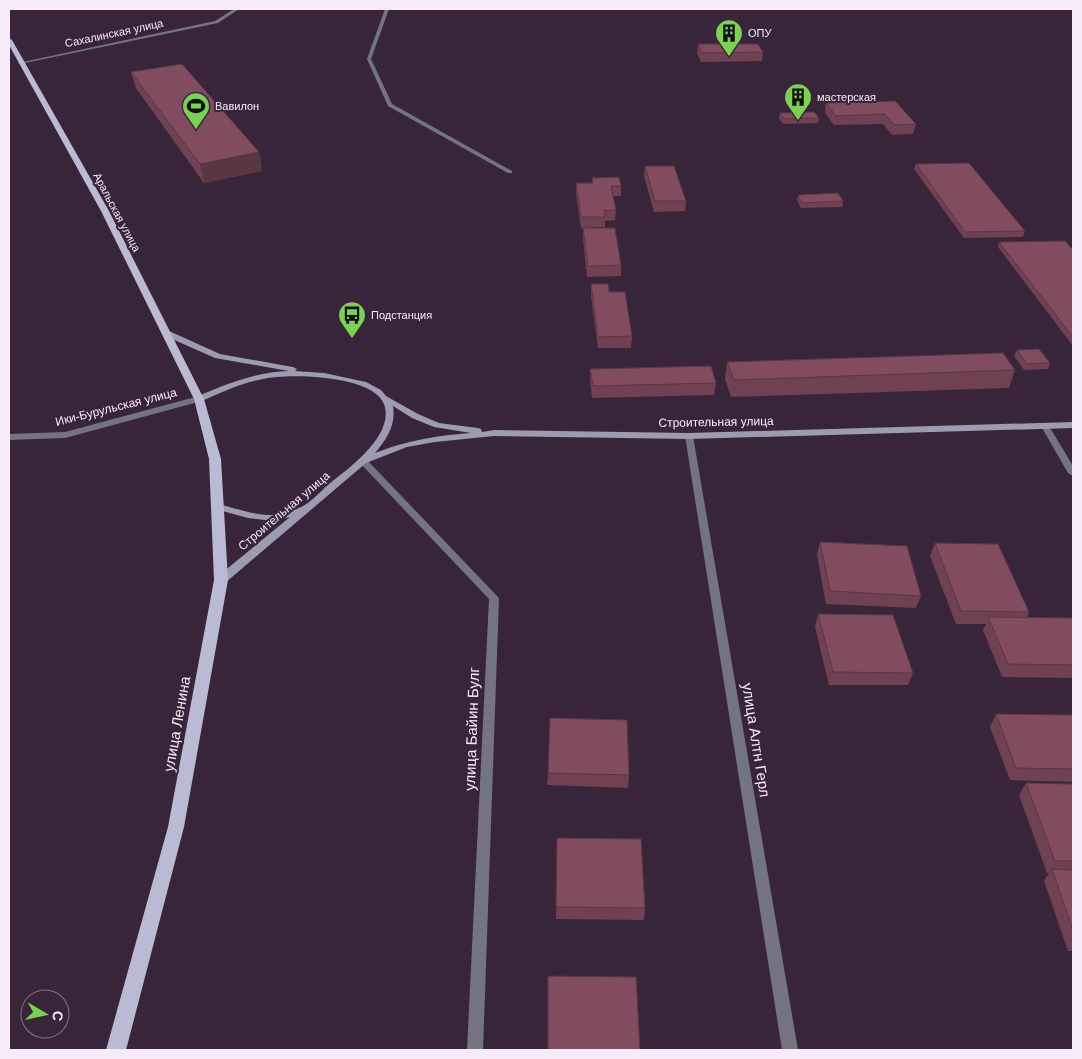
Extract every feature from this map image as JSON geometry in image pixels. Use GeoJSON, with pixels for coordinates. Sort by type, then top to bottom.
{"type":"FeatureCollection","features":[{"type":"Feature","properties":{"kind":"main road","name":"Аральская улица"},"geometry":{"type":"LineString","coordinates":[[9,40],[20,63],[105,212],[199,399]]}},
{"type":"Feature","properties":{"kind":"main road","name":"улица Ленина"},"geometry":{"type":"LineString","coordinates":[[116,1050],[176,826],[221,580],[215,459],[199,399]]}},
{"type":"Feature","properties":{"kind":"street","name":"Сахалинская улица"},"geometry":{"type":"LineString","coordinates":[[20,63],[216,22],[237,9]]}},
{"type":"Feature","properties":{"kind":"street"},"geometry":{"type":"LineString","coordinates":[[387,9],[369,59],[390,105],[510,172]]}},
{"type":"Feature","properties":{"kind":"street"},"geometry":{"type":"LineString","coordinates":[[166,333],[218,356],[365,384],[415,416],[437,425],[494,433]]}},
{"type":"Feature","properties":{"kind":"street"},"geometry":{"type":"LineString","coordinates":[[199,399],[239,381],[275,374],[313,373]]}},
{"type":"Feature","properties":{"kind":"street","name":"Строительная улица"},"geometry":{"type":"LineString","coordinates":[[221,580],[362,461],[380,442],[390,415],[386,398]]}},
{"type":"Feature","properties":{"kind":"street","name":"Ики-Бурульская улица"},"geometry":{"type":"LineString","coordinates":[[9,437],[65,435],[199,399]]}},
{"type":"Feature","properties":{"kind":"street","name":"Строительная улица"},"geometry":{"type":"LineString","coordinates":[[362,461],[405,445],[435,439],[494,433],[689,436],[1073,425]]}},
{"type":"Feature","properties":{"kind":"street"},"geometry":{"type":"LineString","coordinates":[[1045,426],[1073,473]]}},
{"type":"Feature","properties":{"kind":"street","name":"улица Алтн Герл"},"geometry":{"type":"LineString","coordinates":[[689,436],[790,1050]]}},
{"type":"Feature","properties":{"kind":"street","name":"улица Байин Булг"},"geometry":{"type":"LineString","coordinates":[[362,461],[494,598],[475,1050]]}},
{"type":"Feature","properties":{"kind":"street"},"geometry":{"type":"LineString","coordinates":[[218,507],[248,515],[274,518],[306,509]]}},
{"type":"Feature","properties":{"kind":"building"},"geometry":{"type":"Polygon","coordinates":[[[698,44],[758,44],[763,52],[702,53],[698,44]]]}},
{"type":"Feature","properties":{"kind":"building","name":"Вавилон"},"geometry":{"type":"Polygon","coordinates":[[[182,64],[259,152],[200,164],[131,72],[182,64]]]}},
{"type":"Feature","properties":{"kind":"building"},"geometry":{"type":"Polygon","coordinates":[[[895,101],[916,124],[894,125],[885,114],[836,116],[826,103],[895,101]]]}},
{"type":"Feature","properties":{"kind":"building"},"geometry":{"type":"Polygon","coordinates":[[[814,112],[819,118],[784,119],[780,113],[814,112]]]}},
{"type":"Feature","properties":{"kind":"building"},"geometry":{"type":"Polygon","coordinates":[[[969,163],[1025,231],[965,232],[916,164],[969,163]]]}},
{"type":"Feature","properties":{"kind":"building"},"geometry":{"type":"Polygon","coordinates":[[[645,166],[674,166],[686,201],[655,201],[645,166]]]}},
{"type":"Feature","properties":{"kind":"building"},"geometry":{"type":"Polygon","coordinates":[[[619,177],[621,186],[611,186],[616,210],[604,210],[605,217],[581,217],[576,183],[593,183],[592,178],[619,177]]]}},
{"type":"Feature","properties":{"kind":"building"},"geometry":{"type":"Polygon","coordinates":[[[838,193],[843,201],[802,203],[798,195],[838,193]]]}},
{"type":"Feature","properties":{"kind":"building"},"geometry":{"type":"Polygon","coordinates":[[[583,228],[615,228],[621,265],[588,266],[583,228]]]}},
{"type":"Feature","properties":{"kind":"building"},"geometry":{"type":"Polygon","coordinates":[[[1065,241],[1073,250],[1073,337],[999,242],[1065,241]]]}},
{"type":"Feature","properties":{"kind":"building"},"geometry":{"type":"Polygon","coordinates":[[[591,284],[608,284],[609,292],[625,292],[632,336],[598,337],[591,284]]]}},
{"type":"Feature","properties":{"kind":"building"},"geometry":{"type":"Polygon","coordinates":[[[1039,349],[1050,363],[1027,364],[1017,350],[1039,349]]]}},
{"type":"Feature","properties":{"kind":"building"},"geometry":{"type":"Polygon","coordinates":[[[1003,353],[1015,370],[734,380],[727,362],[1003,353]]]}},
{"type":"Feature","properties":{"kind":"building"},"geometry":{"type":"Polygon","coordinates":[[[711,366],[716,383],[593,386],[590,369],[711,366]]]}},
{"type":"Feature","properties":{"kind":"building"},"geometry":{"type":"Polygon","coordinates":[[[820,542],[907,546],[921,596],[830,591],[820,542]]]}},
{"type":"Feature","properties":{"kind":"building"},"geometry":{"type":"Polygon","coordinates":[[[935,543],[998,544],[1029,612],[961,611],[935,543]]]}},
{"type":"Feature","properties":{"kind":"building"},"geometry":{"type":"Polygon","coordinates":[[[818,614],[893,615],[913,673],[833,672],[818,614]]]}},
{"type":"Feature","properties":{"kind":"building"},"geometry":{"type":"Polygon","coordinates":[[[988,617],[1073,618],[1073,665],[1008,664],[988,617]]]}},
{"type":"Feature","properties":{"kind":"building"},"geometry":{"type":"Polygon","coordinates":[[[996,714],[1073,715],[1073,769],[1016,768],[996,714]]]}},
{"type":"Feature","properties":{"kind":"building"},"geometry":{"type":"Polygon","coordinates":[[[550,718],[627,720],[629,775],[548,773],[550,718]]]}},
{"type":"Feature","properties":{"kind":"building"},"geometry":{"type":"Polygon","coordinates":[[[1026,783],[1073,784],[1073,861],[1055,861],[1026,783]]]}},
{"type":"Feature","properties":{"kind":"building"},"geometry":{"type":"Polygon","coordinates":[[[557,838],[641,839],[645,908],[556,907],[557,838]]]}},
{"type":"Feature","properties":{"kind":"building"},"geometry":{"type":"Polygon","coordinates":[[[1052,869],[1073,870],[1073,930],[1052,869]]]}},
{"type":"Feature","properties":{"kind":"building"},"geometry":{"type":"Polygon","coordinates":[[[548,976],[636,977],[640,1050],[548,1050],[548,976]]]}},
{"type":"Feature","properties":{"kind":"place","name":"ОПУ"},"geometry":{"type":"Point","coordinates":[729,57]}},
{"type":"Feature","properties":{"kind":"place","name":"мастерская"},"geometry":{"type":"Point","coordinates":[798,121]}},
{"type":"Feature","properties":{"kind":"place","name":"Вавилон"},"geometry":{"type":"Point","coordinates":[196,130]}},
{"type":"Feature","properties":{"kind":"place","name":"Подстанция"},"geometry":{"type":"Point","coordinates":[352,339]}}]}
